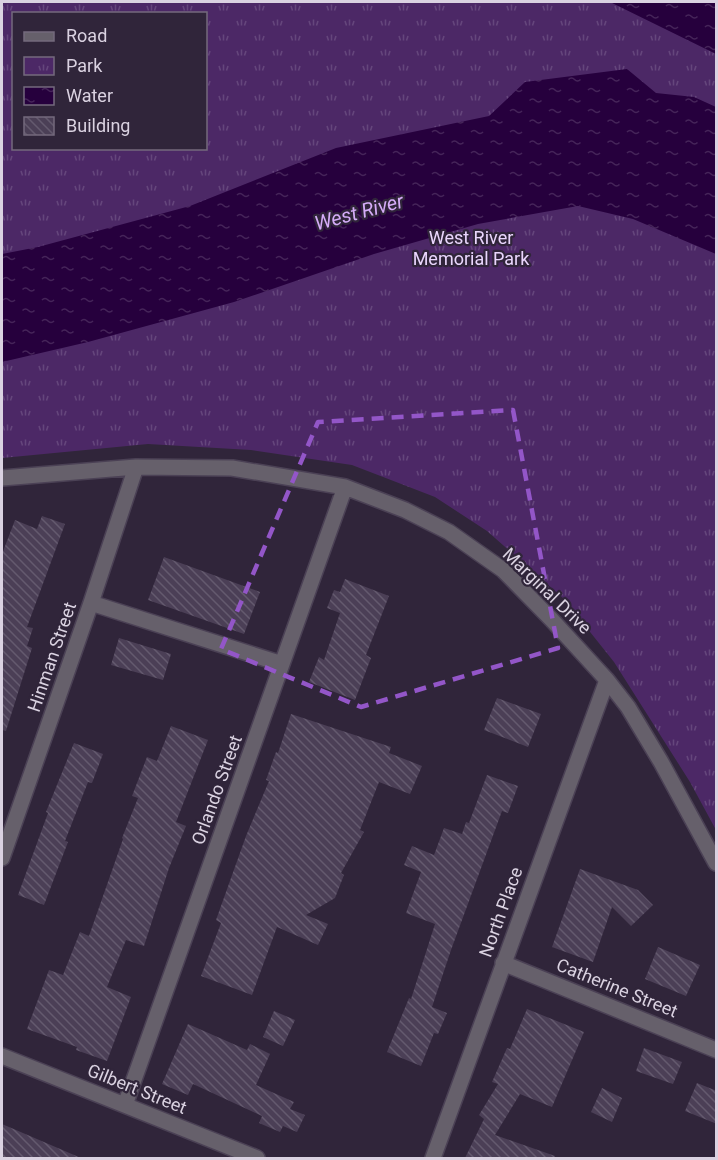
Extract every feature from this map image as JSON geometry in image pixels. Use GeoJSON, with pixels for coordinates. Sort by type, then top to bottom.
{"type":"FeatureCollection","features":[{"type":"Feature","properties":{"kind":"street","name":"Marginal Drive"},"geometry":{"type":"LineString","coordinates":[[2,478],[136,467],[232,468],[345,488],[405,510],[449,532],[503,570],[607,680],[628,707],[717,863]]}},
{"type":"Feature","properties":{"kind":"street","name":"Hinman Street"},"geometry":{"type":"LineString","coordinates":[[2,858],[136,467]]}},
{"type":"Feature","properties":{"kind":"street","name":"Orlando Street"},"geometry":{"type":"LineString","coordinates":[[125,1105],[345,488]]}},
{"type":"Feature","properties":{"kind":"street"},"geometry":{"type":"LineString","coordinates":[[91,603],[282,664]]}},
{"type":"Feature","properties":{"kind":"street","name":"North Place"},"geometry":{"type":"LineString","coordinates":[[433,1158],[607,680]]}},
{"type":"Feature","properties":{"kind":"street","name":"Catherine Street"},"geometry":{"type":"LineString","coordinates":[[503,963],[717,1050]]}},
{"type":"Feature","properties":{"kind":"street","name":"Gilbert Street"},"geometry":{"type":"LineString","coordinates":[[2,1056],[254,1158]]}},
{"type":"Feature","properties":{"kind":"highlighted area"},"geometry":{"type":"Polygon","coordinates":[[[513,410],[558,648],[361,707],[221,649],[318,422],[513,410]]]}},
{"type":"Feature","properties":{"kind":"green space","name":"West River Memorial Park"},"geometry":{"type":"Polygon","coordinates":[[[2,2],[716,2],[716,830],[690,782],[614,662],[563,598],[487,531],[435,497],[352,465],[251,450],[148,444],[2,458],[2,2]]]}},
{"type":"Feature","properties":{"kind":"water"},"geometry":{"type":"Polygon","coordinates":[[[610,2],[716,2],[716,54],[610,2]]]}},
{"type":"Feature","properties":{"kind":"water","name":"West River"},"geometry":{"type":"Polygon","coordinates":[[[627,69],[656,93],[694,97],[716,107],[716,254],[633,219],[578,206],[478,224],[374,254],[234,302],[88,342],[2,362],[2,254],[38,247],[190,206],[336,148],[489,116],[525,82],[627,69]]]}},
{"type":"Feature","properties":{"kind":"building"},"geometry":{"type":"Polygon","coordinates":[[[42,516],[65,524],[27,627],[33,628],[27,646],[32,648],[6,731],[2,730],[2,554],[15,520],[37,529],[42,516]]]}},
{"type":"Feature","properties":{"kind":"building"},"geometry":{"type":"Polygon","coordinates":[[[164,557],[260,592],[244,634],[148,600],[164,557]]]}},
{"type":"Feature","properties":{"kind":"building"},"geometry":{"type":"Polygon","coordinates":[[[345,579],[389,596],[366,655],[371,658],[355,700],[309,682],[319,657],[324,660],[340,613],[327,608],[334,590],[340,592],[345,579]]]}},
{"type":"Feature","properties":{"kind":"building"},"geometry":{"type":"Polygon","coordinates":[[[119,638],[171,654],[163,680],[111,665],[119,638]]]}},
{"type":"Feature","properties":{"kind":"building"},"geometry":{"type":"Polygon","coordinates":[[[497,698],[541,714],[528,747],[484,730],[497,698]]]}},
{"type":"Feature","properties":{"kind":"building"},"geometry":{"type":"Polygon","coordinates":[[[291,714],[391,747],[389,753],[422,766],[410,794],[379,782],[360,830],[364,832],[341,873],[344,875],[335,898],[306,915],[328,924],[318,945],[277,927],[252,995],[201,976],[221,923],[216,920],[246,836],[269,781],[266,780],[291,714]]]}},
{"type":"Feature","properties":{"kind":"building"},"geometry":{"type":"Polygon","coordinates":[[[171,726],[208,740],[176,822],[186,826],[169,868],[144,946],[126,940],[107,987],[131,997],[107,1061],[76,1050],[77,1047],[27,1029],[49,970],[63,975],[80,932],[89,936],[138,798],[132,796],[147,757],[157,761],[171,726]]]}},
{"type":"Feature","properties":{"kind":"building"},"geometry":{"type":"Polygon","coordinates":[[[74,743],[103,754],[92,783],[88,782],[44,905],[18,895],[48,813],[46,812],[74,743]]]}},
{"type":"Feature","properties":{"kind":"building"},"geometry":{"type":"Polygon","coordinates":[[[487,775],[518,786],[508,813],[502,811],[451,950],[432,1007],[447,1013],[438,1034],[434,1033],[421,1066],[387,1052],[409,998],[411,999],[435,924],[406,913],[421,872],[404,865],[412,846],[434,855],[444,828],[462,834],[466,822],[469,823],[487,775]]]}},
{"type":"Feature","properties":{"kind":"building"},"geometry":{"type":"Polygon","coordinates":[[[580,869],[638,890],[653,905],[631,926],[612,907],[593,962],[552,947],[580,869]]]}},
{"type":"Feature","properties":{"kind":"building"},"geometry":{"type":"Polygon","coordinates":[[[658,947],[700,965],[686,996],[645,979],[658,947]]]}},
{"type":"Feature","properties":{"kind":"building"},"geometry":{"type":"Polygon","coordinates":[[[527,1009],[584,1032],[552,1107],[520,1094],[495,1135],[555,1156],[554,1158],[465,1158],[484,1119],[479,1115],[498,1084],[492,1082],[507,1048],[510,1049],[527,1009]]]}},
{"type":"Feature","properties":{"kind":"building"},"geometry":{"type":"Polygon","coordinates":[[[274,1011],[295,1020],[283,1046],[263,1037],[274,1011]]]}},
{"type":"Feature","properties":{"kind":"building"},"geometry":{"type":"Polygon","coordinates":[[[188,1024],[247,1050],[250,1044],[270,1054],[256,1085],[294,1102],[290,1109],[305,1115],[297,1132],[283,1126],[280,1132],[259,1123],[262,1116],[193,1084],[188,1095],[162,1084],[188,1024]]]}},
{"type":"Feature","properties":{"kind":"building"},"geometry":{"type":"Polygon","coordinates":[[[644,1048],[682,1062],[673,1084],[636,1071],[644,1048]]]}},
{"type":"Feature","properties":{"kind":"building"},"geometry":{"type":"Polygon","coordinates":[[[697,1083],[717,1091],[717,1124],[685,1111],[697,1083]]]}},
{"type":"Feature","properties":{"kind":"building"},"geometry":{"type":"Polygon","coordinates":[[[602,1088],[622,1098],[612,1122],[591,1112],[602,1088]]]}},
{"type":"Feature","properties":{"kind":"building"},"geometry":{"type":"Polygon","coordinates":[[[2,1124],[23,1133],[81,1158],[2,1158],[2,1124]]]}}]}
